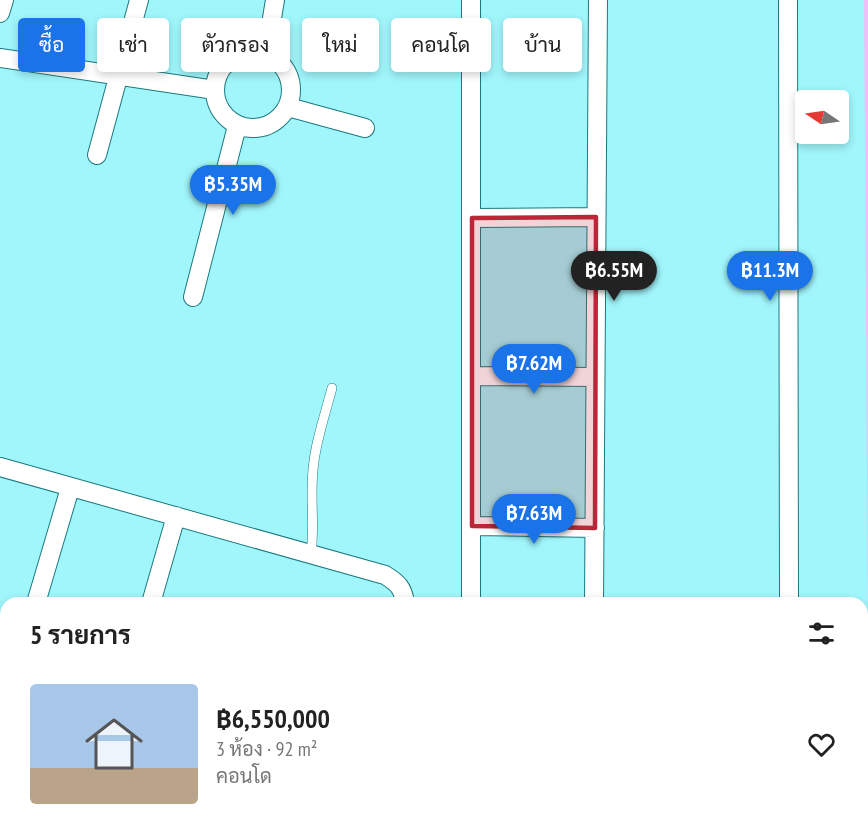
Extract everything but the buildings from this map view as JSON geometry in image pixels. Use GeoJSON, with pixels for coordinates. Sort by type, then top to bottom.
{"type":"FeatureCollection","features":[{"type":"Feature","properties":{"kind":"street"},"geometry":{"type":"LineString","coordinates":[[0,13],[4,0]]}},
{"type":"Feature","properties":{"kind":"street"},"geometry":{"type":"LineString","coordinates":[[97,155],[139,0]]}},
{"type":"Feature","properties":{"kind":"street"},"geometry":{"type":"LineString","coordinates":[[272,18],[275,0]]}},
{"type":"Feature","properties":{"kind":"street"},"geometry":{"type":"LineString","coordinates":[[471,0],[471,597]]}},
{"type":"Feature","properties":{"kind":"street"},"geometry":{"type":"LineString","coordinates":[[594,597],[598,0]]}},
{"type":"Feature","properties":{"kind":"street"},"geometry":{"type":"LineString","coordinates":[[788,0],[789,597]]}},
{"type":"Feature","properties":{"kind":"street"},"geometry":{"type":"LineString","coordinates":[[0,58],[215,90]]}},
{"type":"Feature","properties":{"kind":"street"},"geometry":{"type":"LineString","coordinates":[[220,72],[215,90],[217,105],[225,117],[237,126],[252,129],[267,127],[279,119],[288,107],[292,95],[291,82],[287,72]]}},
{"type":"Feature","properties":{"kind":"street"},"geometry":{"type":"LineString","coordinates":[[288,107],[365,128]]}},
{"type":"Feature","properties":{"kind":"street"},"geometry":{"type":"LineString","coordinates":[[193,297],[237,126]]}},
{"type":"Feature","properties":{"kind":"street"},"geometry":{"type":"LineString","coordinates":[[472,218],[596,217]]}},
{"type":"Feature","properties":{"kind":"street"},"geometry":{"type":"LineString","coordinates":[[472,376],[595,376]]}},
{"type":"Feature","properties":{"kind":"street"},"geometry":{"type":"LineString","coordinates":[[0,467],[385,575],[400,585],[404,597]]}},
{"type":"Feature","properties":{"kind":"street"},"geometry":{"type":"LineString","coordinates":[[38,597],[70,488]]}},
{"type":"Feature","properties":{"kind":"street"},"geometry":{"type":"LineString","coordinates":[[153,597],[176,516]]}},
{"type":"Feature","properties":{"kind":"street"},"geometry":{"type":"LineString","coordinates":[[472,526],[596,528]]}},
{"type":"Feature","properties":{"kind":"lane"},"geometry":{"type":"LineString","coordinates":[[311,554],[314,535],[313,470],[332,388]]}},
{"type":"Feature","properties":{"kind":"highlighted area"},"geometry":{"type":"Polygon","coordinates":[[[596,217],[595,528],[472,526],[472,218],[596,217]]]}},
{"type":"Feature","properties":{"kind":"shaded area"},"geometry":{"type":"Polygon","coordinates":[[[864,0],[868,0],[868,597],[864,0]]]}}]}
